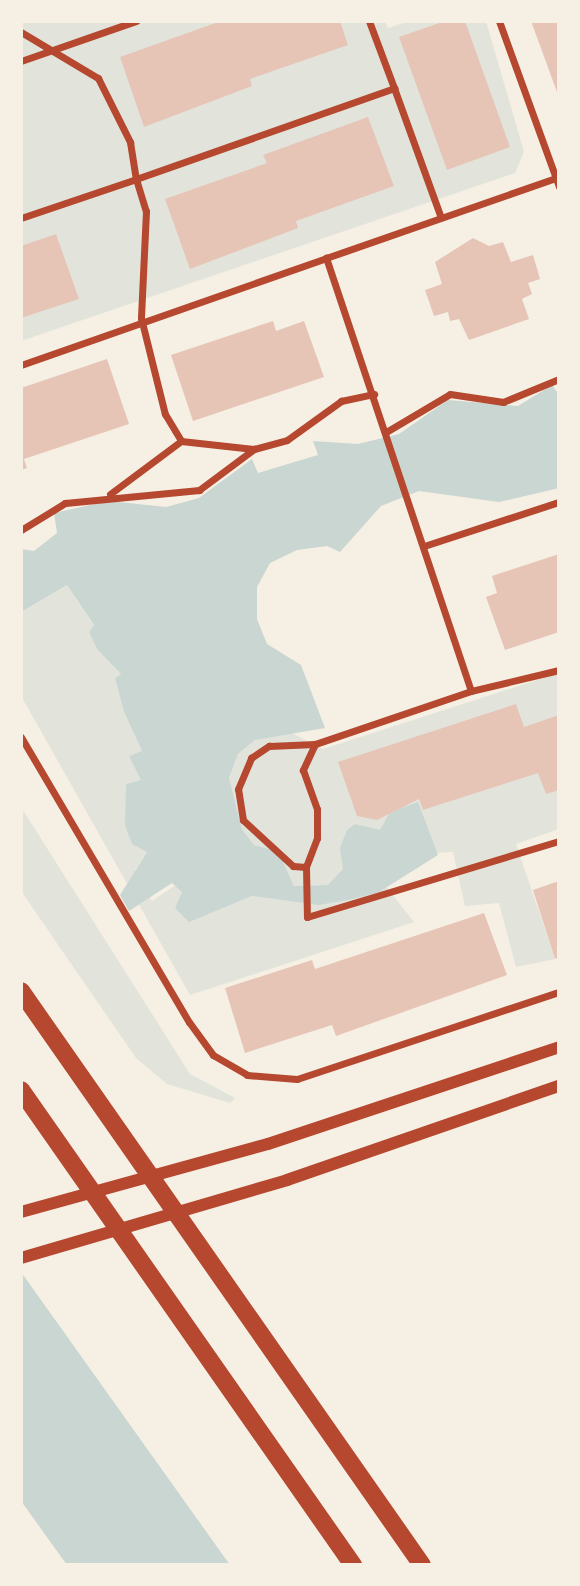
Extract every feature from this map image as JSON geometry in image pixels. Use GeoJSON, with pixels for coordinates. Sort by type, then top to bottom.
{"type":"FeatureCollection","features":[{"type":"Feature","properties":{"kind":"main road"},"geometry":{"type":"LineString","coordinates":[[21,991],[422,1565]]}},
{"type":"Feature","properties":{"kind":"main road"},"geometry":{"type":"LineString","coordinates":[[21,1090],[353,1565]]}},
{"type":"Feature","properties":{"kind":"street"},"geometry":{"type":"LineString","coordinates":[[21,61],[136,21]]}},
{"type":"Feature","properties":{"kind":"street"},"geometry":{"type":"LineString","coordinates":[[369,21],[441,218]]}},
{"type":"Feature","properties":{"kind":"street"},"geometry":{"type":"LineString","coordinates":[[499,21],[559,187]]}},
{"type":"Feature","properties":{"kind":"street"},"geometry":{"type":"LineString","coordinates":[[21,32],[57,48],[98,78],[117,110],[146,211],[142,322],[165,414],[181,441]]}},
{"type":"Feature","properties":{"kind":"street"},"geometry":{"type":"LineString","coordinates":[[21,218],[394,88]]}},
{"type":"Feature","properties":{"kind":"street"},"geometry":{"type":"LineString","coordinates":[[21,365],[557,178]]}},
{"type":"Feature","properties":{"kind":"street"},"geometry":{"type":"LineString","coordinates":[[326,258],[374,394],[471,691]]}},
{"type":"Feature","properties":{"kind":"street"},"geometry":{"type":"LineString","coordinates":[[386,432],[450,394],[503,402],[559,379]]}},
{"type":"Feature","properties":{"kind":"street"},"geometry":{"type":"LineString","coordinates":[[21,530],[49,508],[110,494],[199,490],[254,449],[287,440],[341,401],[374,394]]}},
{"type":"Feature","properties":{"kind":"street"},"geometry":{"type":"LineString","coordinates":[[110,494],[181,441],[254,449]]}},
{"type":"Feature","properties":{"kind":"street"},"geometry":{"type":"LineString","coordinates":[[424,546],[559,502]]}},
{"type":"Feature","properties":{"kind":"street"},"geometry":{"type":"LineString","coordinates":[[306,866],[293,866],[243,820],[238,789],[251,758],[269,746],[315,744],[471,691],[559,670]]}},
{"type":"Feature","properties":{"kind":"street"},"geometry":{"type":"LineString","coordinates":[[21,737],[189,1022],[213,1055],[247,1075],[297,1079],[559,992]]}},
{"type":"Feature","properties":{"kind":"street"},"geometry":{"type":"LineString","coordinates":[[315,744],[303,769],[317,810],[317,838],[306,866],[307,917],[393,896],[559,841]]}},
{"type":"Feature","properties":{"kind":"street"},"geometry":{"type":"LineString","coordinates":[[21,1212],[94,1195],[559,1047]]}},
{"type":"Feature","properties":{"kind":"street"},"geometry":{"type":"LineString","coordinates":[[21,1258],[120,1233],[559,1086]]}},
{"type":"Feature","properties":{"kind":"shaded area"},"geometry":{"type":"Polygon","coordinates":[[[21,21],[385,21],[388,28],[409,21],[486,21],[524,152],[515,173],[21,341],[21,21]]]}},
{"type":"Feature","properties":{"kind":"shaded area"},"geometry":{"type":"Polygon","coordinates":[[[552,385],[559,395],[559,488],[499,502],[419,491],[381,506],[340,552],[327,546],[297,550],[270,563],[257,587],[257,619],[267,644],[301,665],[325,728],[255,740],[238,754],[229,778],[242,829],[254,845],[279,852],[294,886],[328,885],[343,869],[340,848],[347,830],[355,824],[380,830],[390,812],[418,802],[438,855],[379,892],[348,900],[318,905],[252,896],[189,922],[175,908],[182,892],[172,883],[129,911],[120,895],[147,852],[132,844],[125,825],[126,784],[141,780],[129,756],[142,751],[124,712],[115,678],[121,674],[97,649],[89,632],[94,625],[67,585],[21,612],[21,549],[34,551],[57,533],[54,513],[109,501],[166,507],[199,498],[252,459],[258,473],[318,455],[313,441],[358,444],[399,434],[448,400],[518,406],[552,385]]]}},
{"type":"Feature","properties":{"kind":"shaded area"},"geometry":{"type":"Polygon","coordinates":[[[67,585],[94,626],[89,632],[97,649],[121,674],[115,678],[124,712],[142,751],[141,781],[126,810],[125,825],[147,852],[135,870],[152,901],[177,884],[182,892],[175,908],[196,918],[252,896],[318,905],[343,870],[329,885],[294,886],[284,862],[254,845],[242,829],[229,778],[238,754],[255,740],[288,731],[323,749],[559,673],[559,829],[516,844],[555,959],[516,967],[499,903],[465,906],[453,852],[362,856],[414,922],[190,995],[21,696],[21,612],[67,585]]]}},
{"type":"Feature","properties":{"kind":"shaded area"},"geometry":{"type":"Polygon","coordinates":[[[21,807],[190,1074],[235,1098],[230,1103],[167,1084],[136,1058],[21,891],[21,807]]]}},
{"type":"Feature","properties":{"kind":"shaded area"},"geometry":{"type":"Polygon","coordinates":[[[21,1272],[230,1565],[67,1565],[21,1501],[21,1272]]]}},
{"type":"Feature","properties":{"kind":"building"},"geometry":{"type":"Polygon","coordinates":[[[221,21],[340,21],[348,45],[250,79],[252,86],[144,127],[120,57],[221,21]]]}},
{"type":"Feature","properties":{"kind":"building"},"geometry":{"type":"Polygon","coordinates":[[[445,21],[465,21],[510,147],[447,170],[399,37],[445,21]]]}},
{"type":"Feature","properties":{"kind":"building"},"geometry":{"type":"Polygon","coordinates":[[[531,21],[559,21],[557,92],[531,21]]]}},
{"type":"Feature","properties":{"kind":"building"},"geometry":{"type":"Polygon","coordinates":[[[368,117],[394,186],[296,221],[298,228],[190,269],[165,199],[267,163],[263,155],[368,117]]]}},
{"type":"Feature","properties":{"kind":"building"},"geometry":{"type":"Polygon","coordinates":[[[56,234],[79,299],[21,318],[21,246],[56,234]]]}},
{"type":"Feature","properties":{"kind":"building"},"geometry":{"type":"Polygon","coordinates":[[[473,238],[489,246],[503,242],[511,262],[533,255],[540,279],[528,283],[532,294],[522,299],[529,319],[469,340],[459,319],[450,321],[448,312],[434,316],[425,290],[442,284],[435,262],[473,238]]]}},
{"type":"Feature","properties":{"kind":"building"},"geometry":{"type":"Polygon","coordinates":[[[273,321],[276,331],[304,321],[324,377],[193,421],[171,355],[273,321]]]}},
{"type":"Feature","properties":{"kind":"building"},"geometry":{"type":"Polygon","coordinates":[[[107,359],[129,424],[24,459],[27,468],[21,470],[21,388],[107,359]]]}},
{"type":"Feature","properties":{"kind":"building"},"geometry":{"type":"Polygon","coordinates":[[[559,554],[559,632],[505,650],[486,597],[497,593],[492,576],[559,554]]]}},
{"type":"Feature","properties":{"kind":"building"},"geometry":{"type":"Polygon","coordinates":[[[516,704],[524,727],[559,715],[559,790],[546,794],[538,773],[423,810],[419,799],[377,820],[357,816],[338,762],[516,704]]]}},
{"type":"Feature","properties":{"kind":"building"},"geometry":{"type":"Polygon","coordinates":[[[559,881],[559,957],[555,959],[533,890],[559,881]]]}},
{"type":"Feature","properties":{"kind":"building"},"geometry":{"type":"Polygon","coordinates":[[[484,913],[507,975],[336,1036],[332,1025],[245,1053],[225,988],[312,960],[315,969],[484,913]]]}}]}
